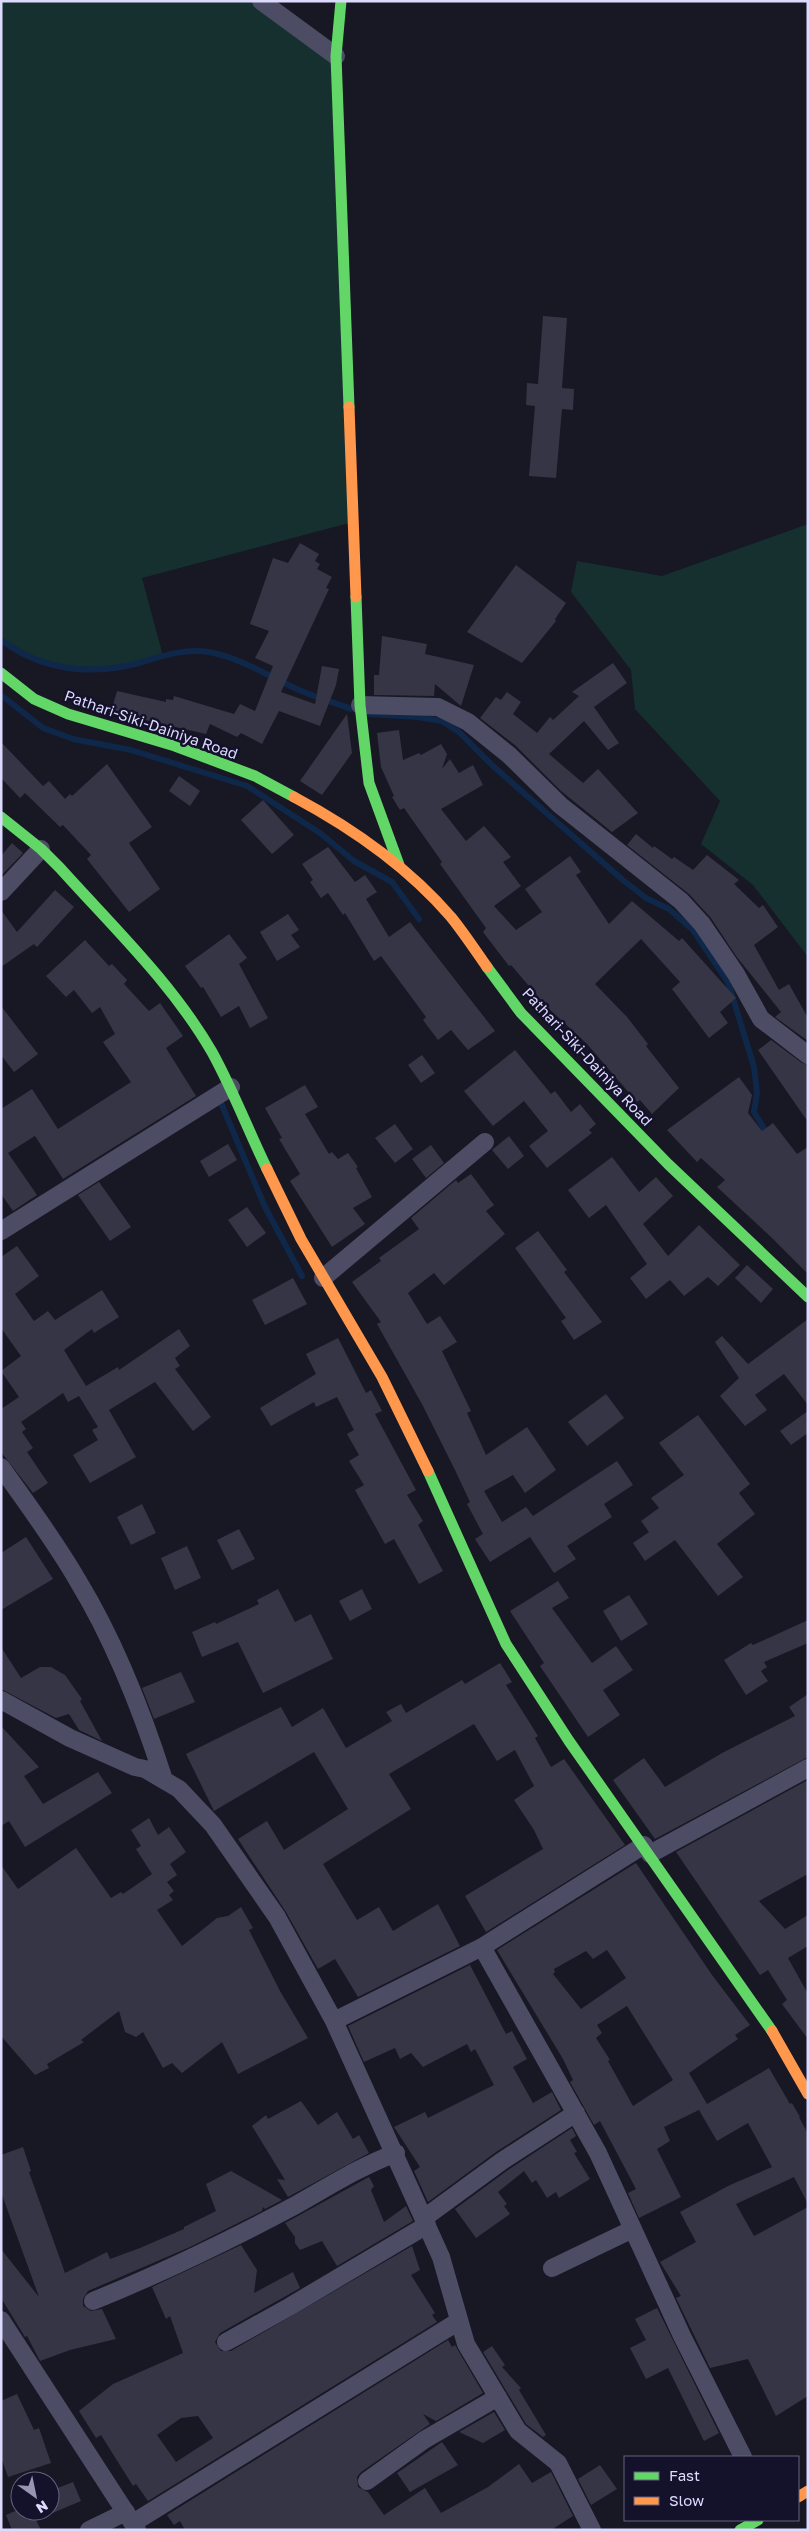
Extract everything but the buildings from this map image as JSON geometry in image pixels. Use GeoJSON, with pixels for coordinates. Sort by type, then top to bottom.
{"type":"FeatureCollection","features":[{"type":"Feature","properties":{"kind":"main road"},"geometry":{"type":"LineString","coordinates":[[340,1],[336,56],[360,705],[369,784],[399,865]]}},
{"type":"Feature","properties":{"kind":"main road","name":"Pathari-Siki-Dainiya Road"},"geometry":{"type":"LineString","coordinates":[[1,673],[34,699],[68,714],[175,746],[255,776],[328,815],[399,865],[451,917],[521,1013],[668,1164],[808,1297]]}},
{"type":"Feature","properties":{"kind":"main road"},"geometry":{"type":"LineString","coordinates":[[1,817],[41,849],[176,999],[211,1051],[230,1087],[292,1222],[382,1377],[410,1432],[506,1644],[569,1741],[769,2026],[808,2094]]}},
{"type":"Feature","properties":{"kind":"main road"},"geometry":{"type":"LineString","coordinates":[[740,2530],[756,2521]]}},
{"type":"Feature","properties":{"kind":"street"},"geometry":{"type":"LineString","coordinates":[[261,1],[336,56]]}},
{"type":"Feature","properties":{"kind":"street"},"geometry":{"type":"LineString","coordinates":[[360,705],[438,707],[468,722],[509,755],[560,805],[681,901],[702,924],[736,974],[761,1019],[808,1055]]}},
{"type":"Feature","properties":{"kind":"street"},"geometry":{"type":"LineString","coordinates":[[1,892],[41,849]]}},
{"type":"Feature","properties":{"kind":"street"},"geometry":{"type":"LineString","coordinates":[[1,1231],[230,1087]]}},
{"type":"Feature","properties":{"kind":"street"},"geometry":{"type":"LineString","coordinates":[[323,1278],[485,1142]]}},
{"type":"Feature","properties":{"kind":"street"},"geometry":{"type":"LineString","coordinates":[[1,1467],[54,1541],[111,1641],[138,1706],[164,1780]]}},
{"type":"Feature","properties":{"kind":"street"},"geometry":{"type":"LineString","coordinates":[[1,1700],[70,1738],[134,1767],[145,1769],[179,1788],[213,1825],[277,1917],[334,2020],[396,2153],[441,2257],[466,2344],[518,2431],[558,2463],[592,2530]]}},
{"type":"Feature","properties":{"kind":"street"},"geometry":{"type":"LineString","coordinates":[[334,2020],[482,1948],[647,1850],[808,1768]]}},
{"type":"Feature","properties":{"kind":"street"},"geometry":{"type":"LineString","coordinates":[[482,1948],[598,2153],[682,2336],[742,2456]]}},
{"type":"Feature","properties":{"kind":"street"},"geometry":{"type":"LineString","coordinates":[[226,2342],[289,2307],[425,2222],[502,2161],[576,2113]]}},
{"type":"Feature","properties":{"kind":"street"},"geometry":{"type":"LineString","coordinates":[[93,2302],[176,2267],[294,2206],[361,2168],[396,2153]]}},
{"type":"Feature","properties":{"kind":"street"},"geometry":{"type":"LineString","coordinates":[[552,2268],[633,2229]]}},
{"type":"Feature","properties":{"kind":"street"},"geometry":{"type":"LineString","coordinates":[[1,2320],[132,2522]]}},
{"type":"Feature","properties":{"kind":"street"},"geometry":{"type":"LineString","coordinates":[[89,2530],[132,2522],[459,2322]]}},
{"type":"Feature","properties":{"kind":"street"},"geometry":{"type":"LineString","coordinates":[[367,2481],[424,2440],[498,2397]]}},
{"type":"Feature","properties":{"kind":"green space"},"geometry":{"type":"Polygon","coordinates":[[[1,1],[261,1],[336,56],[353,522],[142,578],[163,656],[141,662],[120,666],[79,669],[40,661],[21,653],[1,640],[1,1]]]}},
{"type":"Feature","properties":{"kind":"green space"},"geometry":{"type":"Polygon","coordinates":[[[808,524],[808,957],[753,885],[701,844],[720,801],[635,709],[631,670],[571,592],[577,561],[662,576],[808,524]]]}},
{"type":"Feature","properties":{"kind":"waterway"},"geometry":{"type":"LineString","coordinates":[[1,640],[33,658],[50,664],[84,670],[120,667],[182,652],[209,652],[232,658],[303,692],[351,709]]}},
{"type":"Feature","properties":{"kind":"waterway"},"geometry":{"type":"LineString","coordinates":[[1,695],[43,728],[73,739],[131,750],[247,786],[320,833],[354,861],[392,882],[419,919]]}},
{"type":"Feature","properties":{"kind":"waterway"},"geometry":{"type":"LineString","coordinates":[[368,714],[417,717],[442,721],[459,732],[493,766],[624,881],[646,898],[669,909],[693,930],[728,982],[754,1067],[757,1093],[754,1112],[768,1135]]}},
{"type":"Feature","properties":{"kind":"waterway"},"geometry":{"type":"LineString","coordinates":[[221,1103],[265,1207],[302,1276]]}},
{"type":"Feature","properties":{"kind":"traffic: fast"},"geometry":{"type":"LineString","coordinates":[[341,1],[336,56],[349,407]]}},
{"type":"Feature","properties":{"kind":"traffic: fast"},"geometry":{"type":"LineString","coordinates":[[356,597],[360,705],[369,783],[399,865]]}},
{"type":"Feature","properties":{"kind":"traffic: fast"},"geometry":{"type":"LineString","coordinates":[[1,673],[34,699],[68,714],[175,746],[255,776],[294,797]]}},
{"type":"Feature","properties":{"kind":"traffic: fast"},"geometry":{"type":"LineString","coordinates":[[1,817],[41,849],[60,868],[141,956],[179,1002],[220,1066],[267,1169]]}},
{"type":"Feature","properties":{"kind":"traffic: fast"},"geometry":{"type":"LineString","coordinates":[[487,967],[521,1013],[668,1164],[808,1297]]}},
{"type":"Feature","properties":{"kind":"traffic: fast"},"geometry":{"type":"LineString","coordinates":[[428,1471],[506,1644],[569,1741],[772,2031]]}},
{"type":"Feature","properties":{"kind":"traffic: fast"},"geometry":{"type":"LineString","coordinates":[[740,2530],[756,2521]]}},
{"type":"Feature","properties":{"kind":"traffic: slow"},"geometry":{"type":"LineString","coordinates":[[349,407],[356,597]]}},
{"type":"Feature","properties":{"kind":"traffic: slow"},"geometry":{"type":"LineString","coordinates":[[294,797],[358,835],[398,865],[451,917],[487,967]]}},
{"type":"Feature","properties":{"kind":"traffic: slow"},"geometry":{"type":"LineString","coordinates":[[267,1169],[301,1239],[382,1377],[428,1471]]}},
{"type":"Feature","properties":{"kind":"traffic: slow"},"geometry":{"type":"LineString","coordinates":[[772,2031],[808,2094]]}},
{"type":"Feature","properties":{"kind":"traffic: slow"},"geometry":{"type":"LineString","coordinates":[[799,2496],[808,2491]]}}]}
